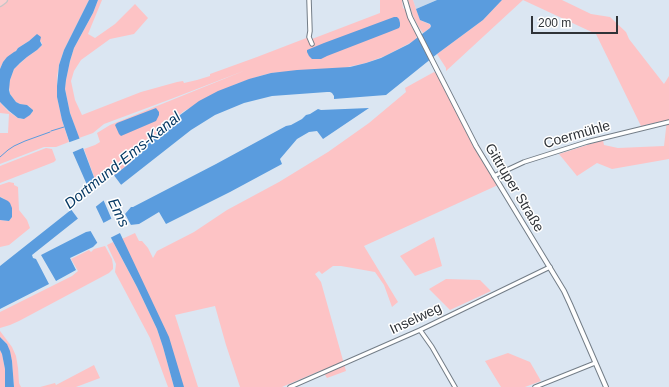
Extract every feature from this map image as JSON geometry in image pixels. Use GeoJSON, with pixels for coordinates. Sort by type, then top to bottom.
{"type":"FeatureCollection","features":[{"type":"Feature","properties":{"kind":"highway"},"geometry":{"type":"LineString","coordinates":[[0,3],[4,0]]}},
{"type":"Feature","properties":{"kind":"street"},"geometry":{"type":"LineString","coordinates":[[309,0],[309,37],[312,44]]}},
{"type":"Feature","properties":{"kind":"street","name":"Gittruper Straße"},"geometry":{"type":"LineString","coordinates":[[405,0],[410,17],[476,146],[550,267],[570,304],[606,387]]}},
{"type":"Feature","properties":{"kind":"street","name":"Coermühle"},"geometry":{"type":"LineString","coordinates":[[494,176],[524,162],[587,142],[669,122]]}},
{"type":"Feature","properties":{"kind":"street","name":"Inselweg"},"geometry":{"type":"LineString","coordinates":[[290,387],[420,330],[550,267]]}},
{"type":"Feature","properties":{"kind":"street"},"geometry":{"type":"LineString","coordinates":[[420,330],[432,347],[455,387]]}},
{"type":"Feature","properties":{"kind":"street"},"geometry":{"type":"LineString","coordinates":[[535,387],[595,363]]}},
{"type":"Feature","properties":{"kind":"shaded area"},"geometry":{"type":"Polygon","coordinates":[[[7,0],[89,0],[64,50],[57,77],[57,97],[69,142],[56,147],[44,147],[0,164],[0,133],[8,133],[9,114],[0,113],[0,102],[8,111],[21,119],[30,115],[33,111],[29,106],[16,102],[10,94],[9,85],[14,69],[42,45],[42,43],[35,36],[18,48],[3,62],[0,69],[0,6],[7,0]]]}},
{"type":"Feature","properties":{"kind":"shaded area"},"geometry":{"type":"Polygon","coordinates":[[[98,0],[102,0],[88,34],[95,38],[115,24],[135,4],[148,18],[134,34],[110,39],[81,60],[74,71],[71,81],[75,100],[82,115],[141,92],[177,82],[183,81],[184,83],[210,76],[210,74],[309,37],[312,39],[380,13],[380,0],[402,0],[403,8],[406,10],[412,27],[417,34],[417,39],[385,56],[366,63],[343,68],[271,73],[236,84],[184,111],[156,135],[130,163],[115,175],[112,172],[97,185],[84,149],[100,142],[97,133],[110,125],[246,70],[104,124],[93,133],[79,138],[70,113],[65,89],[66,80],[74,48],[93,13],[98,0]]]}},
{"type":"Feature","properties":{"kind":"shaded area"},"geometry":{"type":"Polygon","coordinates":[[[408,0],[413,0],[420,20],[431,25],[430,28],[423,33],[413,16],[408,0]]]}},
{"type":"Feature","properties":{"kind":"shaded area"},"geometry":{"type":"Polygon","coordinates":[[[413,0],[437,0],[416,9],[413,0]]]}},
{"type":"Feature","properties":{"kind":"shaded area"},"geometry":{"type":"Polygon","coordinates":[[[502,0],[523,0],[446,71],[446,68],[437,54],[483,20],[502,0]]]}},
{"type":"Feature","properties":{"kind":"shaded area"},"geometry":{"type":"Polygon","coordinates":[[[523,0],[562,0],[591,14],[610,17],[626,32],[629,39],[664,84],[669,76],[669,159],[612,169],[597,163],[577,176],[559,154],[603,140],[604,145],[618,148],[664,146],[667,120],[641,126],[596,34],[523,0]]]}},
{"type":"Feature","properties":{"kind":"shaded area"},"geometry":{"type":"Polygon","coordinates":[[[434,72],[437,74],[474,147],[498,185],[364,246],[398,302],[392,307],[384,285],[375,272],[333,266],[322,274],[319,271],[315,274],[321,282],[346,371],[327,378],[322,370],[282,387],[240,387],[215,306],[175,315],[198,387],[180,387],[122,239],[135,233],[139,241],[142,241],[148,248],[153,258],[157,251],[194,232],[227,210],[279,182],[328,152],[369,123],[406,92],[405,88],[434,72]]]}},
{"type":"Feature","properties":{"kind":"shaded area"},"geometry":{"type":"Polygon","coordinates":[[[46,148],[52,149],[56,160],[54,162],[0,183],[0,166],[46,148]]]}},
{"type":"Feature","properties":{"kind":"shaded area"},"geometry":{"type":"Polygon","coordinates":[[[9,182],[14,183],[14,185],[18,187],[19,210],[27,220],[30,228],[9,245],[0,247],[0,220],[9,221],[12,217],[12,208],[3,198],[0,197],[0,185],[9,182]]]}},
{"type":"Feature","properties":{"kind":"shaded area"},"geometry":{"type":"Polygon","coordinates":[[[434,237],[442,266],[415,276],[400,256],[434,237]]]}},
{"type":"Feature","properties":{"kind":"shaded area"},"geometry":{"type":"Polygon","coordinates":[[[113,242],[157,329],[174,387],[168,387],[150,338],[115,272],[116,264],[107,245],[113,242]]]}},
{"type":"Feature","properties":{"kind":"shaded area"},"geometry":{"type":"Polygon","coordinates":[[[105,246],[112,259],[113,265],[113,269],[109,273],[19,321],[0,328],[0,312],[72,276],[78,271],[71,259],[89,250],[91,252],[94,249],[105,246]]]}},
{"type":"Feature","properties":{"kind":"shaded area"},"geometry":{"type":"Polygon","coordinates":[[[446,279],[480,280],[491,291],[450,310],[429,289],[446,279]]]}},
{"type":"Feature","properties":{"kind":"shaded area"},"geometry":{"type":"Polygon","coordinates":[[[0,331],[12,347],[16,356],[19,383],[21,387],[14,387],[12,361],[7,344],[0,337],[0,331]]]}},
{"type":"Feature","properties":{"kind":"shaded area"},"geometry":{"type":"Polygon","coordinates":[[[0,350],[5,369],[5,387],[0,387],[0,350]]]}},
{"type":"Feature","properties":{"kind":"shaded area"},"geometry":{"type":"Polygon","coordinates":[[[508,353],[530,362],[541,381],[525,387],[501,387],[485,361],[508,353]]]}},
{"type":"Feature","properties":{"kind":"shaded area"},"geometry":{"type":"Polygon","coordinates":[[[94,365],[100,378],[76,387],[40,387],[55,383],[56,385],[94,365]]]}},
{"type":"Feature","properties":{"kind":"water"},"geometry":{"type":"Polygon","coordinates":[[[89,0],[98,0],[93,13],[74,48],[65,89],[70,113],[98,188],[130,163],[156,135],[176,118],[199,101],[218,91],[249,79],[271,73],[350,67],[381,58],[409,44],[430,28],[430,24],[420,20],[416,9],[437,0],[502,0],[483,20],[437,54],[386,95],[334,99],[332,93],[327,92],[272,96],[244,103],[215,115],[191,130],[103,199],[112,220],[125,214],[131,207],[216,164],[286,126],[291,125],[318,109],[369,108],[323,139],[317,131],[309,132],[297,139],[280,159],[282,164],[166,224],[159,212],[139,224],[130,225],[119,231],[169,337],[184,387],[174,387],[157,329],[110,236],[93,247],[70,258],[76,270],[56,281],[41,255],[104,224],[95,205],[32,255],[33,258],[36,259],[49,284],[0,309],[0,266],[91,194],[73,153],[62,120],[57,97],[59,65],[64,50],[89,0]]]}},
{"type":"Feature","properties":{"kind":"water"},"geometry":{"type":"Polygon","coordinates":[[[394,17],[399,19],[399,28],[321,59],[312,59],[307,52],[307,50],[324,43],[394,17]]]}},
{"type":"Feature","properties":{"kind":"water"},"geometry":{"type":"Polygon","coordinates":[[[37,34],[41,37],[40,41],[42,45],[14,69],[10,80],[10,94],[16,102],[27,105],[33,110],[30,115],[24,119],[18,118],[0,102],[0,69],[7,57],[37,34]]]}},
{"type":"Feature","properties":{"kind":"water"},"geometry":{"type":"Polygon","coordinates":[[[156,108],[159,115],[156,121],[121,136],[119,134],[115,125],[117,123],[156,108]]]}},
{"type":"Feature","properties":{"kind":"water"},"geometry":{"type":"Polygon","coordinates":[[[0,197],[8,201],[12,208],[12,217],[9,221],[0,220],[0,197]]]}},
{"type":"Feature","properties":{"kind":"water"},"geometry":{"type":"Polygon","coordinates":[[[0,337],[7,344],[10,351],[14,387],[5,387],[5,369],[0,350],[0,337]]]}},
{"type":"Feature","properties":{"kind":"pier"},"geometry":{"type":"Polygon","coordinates":[[[81,138],[85,147],[71,153],[67,143],[81,138]]]}},
{"type":"Feature","properties":{"kind":"pier"},"geometry":{"type":"Polygon","coordinates":[[[113,174],[122,186],[79,220],[70,208],[113,174]]]}},
{"type":"Feature","properties":{"kind":"pier"},"geometry":{"type":"Polygon","coordinates":[[[124,212],[132,227],[98,244],[90,230],[124,212]]]}},
{"type":"Feature","properties":{"kind":"waterway"},"geometry":{"type":"LineString","coordinates":[[51,131],[64,127]]}},
{"type":"Feature","properties":{"kind":"waterway"},"geometry":{"type":"LineString","coordinates":[[0,157],[14,146],[50,132]]}},
{"type":"Feature","properties":{"kind":"water label","name":"Dortmund-Ems-Kanal"},"geometry":{"type":"Point","coordinates":[123,161]}},
{"type":"Feature","properties":{"kind":"water label","name":"Ems"},"geometry":{"type":"Point","coordinates":[118,213]}}]}
